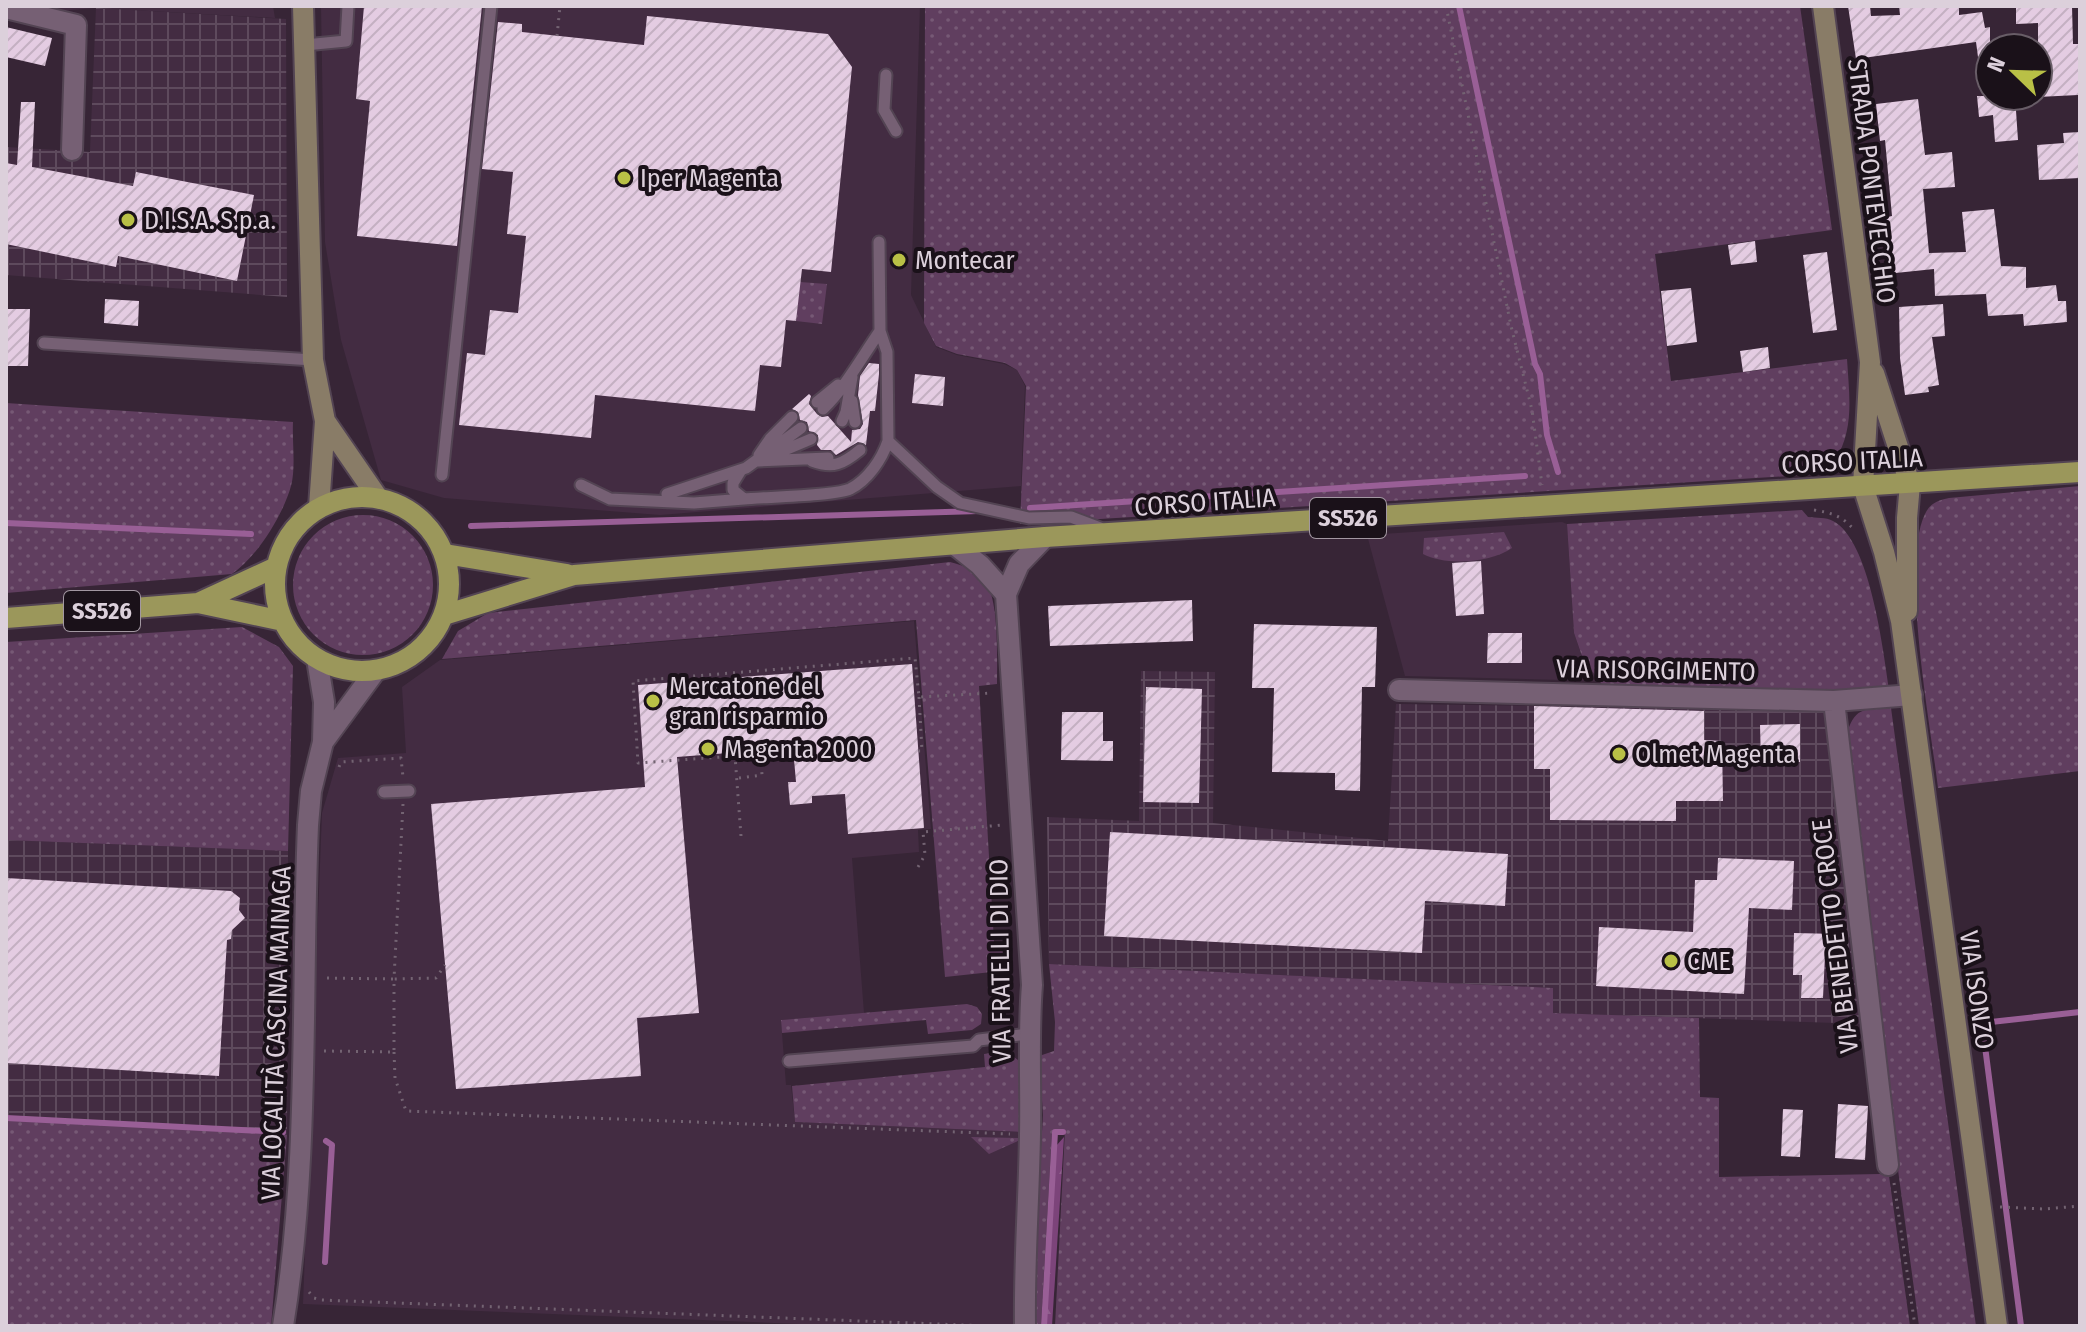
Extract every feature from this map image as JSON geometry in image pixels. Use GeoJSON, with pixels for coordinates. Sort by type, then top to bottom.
{"type":"FeatureCollection","features":[{"type":"Feature","properties":{"kind":"main road","name":"CORSO ITALIA"},"geometry":{"type":"LineString","coordinates":[[444,615],[574,575],[1045,537],[1401,519],[2080,472]]}},
{"type":"Feature","properties":{"kind":"main road"},"geometry":{"type":"LineString","coordinates":[[348,497],[378,498],[393,502],[419,517],[438,541],[445,554],[449,585],[444,615],[428,641],[391,666],[376,670],[346,670],[317,659],[294,639],[283,621],[276,598],[276,567],[287,539],[319,507],[348,497]]}},
{"type":"Feature","properties":{"kind":"main road","name":"CORSO ITALIA"},"geometry":{"type":"LineString","coordinates":[[445,554],[574,575]]}},
{"type":"Feature","properties":{"kind":"main road","name":"SS526"},"geometry":{"type":"LineString","coordinates":[[198,603],[276,567]]}},
{"type":"Feature","properties":{"kind":"main road","name":"SS526"},"geometry":{"type":"LineString","coordinates":[[6,618],[198,603],[283,621]]}},
{"type":"Feature","properties":{"kind":"street"},"geometry":{"type":"LineString","coordinates":[[303,6],[313,360],[325,421],[319,507]]}},
{"type":"Feature","properties":{"kind":"street","name":"STRADA PONTEVECCHIO"},"geometry":{"type":"LineString","coordinates":[[1823,6],[1870,362],[1910,484]]}},
{"type":"Feature","properties":{"kind":"street"},"geometry":{"type":"LineString","coordinates":[[6,8],[76,25],[72,150]]}},
{"type":"Feature","properties":{"kind":"street","name":"STRADA PONTEVECCHIO"},"geometry":{"type":"LineString","coordinates":[[1863,486],[1870,362]]}},
{"type":"Feature","properties":{"kind":"street"},"geometry":{"type":"LineString","coordinates":[[325,421],[378,498]]}},
{"type":"Feature","properties":{"kind":"street","name":"VIA ISONZO"},"geometry":{"type":"LineString","coordinates":[[1907,660],[1907,518],[1910,484]]}},
{"type":"Feature","properties":{"kind":"street","name":"VIA ISONZO"},"geometry":{"type":"LineString","coordinates":[[1863,486],[1901,621],[1997,1326]]}},
{"type":"Feature","properties":{"kind":"street"},"geometry":{"type":"LineString","coordinates":[[955,545],[980,565],[1006,594],[1019,564],[1045,537]]}},
{"type":"Feature","properties":{"kind":"street","name":"VIA FRATELLI DI DIO"},"geometry":{"type":"LineString","coordinates":[[1006,594],[1032,985],[1028,1034],[1030,1135],[1024,1253],[1025,1326]]}},
{"type":"Feature","properties":{"kind":"street","name":"VIA LOCALITÀ CASCINA MAINAGA"},"geometry":{"type":"LineString","coordinates":[[283,1326],[296,1227],[308,825],[311,791],[323,742],[324,702],[317,659]]}},
{"type":"Feature","properties":{"kind":"street","name":"VIA LOCALITÀ CASCINA MAINAGA"},"geometry":{"type":"LineString","coordinates":[[323,742],[376,670]]}},
{"type":"Feature","properties":{"kind":"street","name":"VIA RISORGIMENTO"},"geometry":{"type":"LineString","coordinates":[[1399,690],[1834,701],[1912,695]]}},
{"type":"Feature","properties":{"kind":"street","name":"VIA BENEDETTO CROCE"},"geometry":{"type":"LineString","coordinates":[[1834,701],[1888,1165]]}},
{"type":"Feature","properties":{"kind":"lane"},"geometry":{"type":"LineString","coordinates":[[305,45],[346,41],[348,6]]}},
{"type":"Feature","properties":{"kind":"lane"},"geometry":{"type":"LineString","coordinates":[[442,475],[491,6]]}},
{"type":"Feature","properties":{"kind":"lane"},"geometry":{"type":"LineString","coordinates":[[886,75],[884,110],[896,131]]}},
{"type":"Feature","properties":{"kind":"lane"},"geometry":{"type":"LineString","coordinates":[[581,485],[610,499],[694,503],[847,490],[872,470],[888,441],[887,352],[880,331],[879,242]]}},
{"type":"Feature","properties":{"kind":"lane"},"geometry":{"type":"LineString","coordinates":[[850,380],[852,406],[849,422],[846,412],[850,380],[857,361],[880,331]]}},
{"type":"Feature","properties":{"kind":"lane"},"geometry":{"type":"LineString","coordinates":[[44,343],[313,360]]}},
{"type":"Feature","properties":{"kind":"lane"},"geometry":{"type":"LineString","coordinates":[[850,380],[837,396],[818,403],[838,386],[850,380]]}},
{"type":"Feature","properties":{"kind":"lane"},"geometry":{"type":"LineString","coordinates":[[667,494],[744,469],[796,422]]}},
{"type":"Feature","properties":{"kind":"lane"},"geometry":{"type":"LineString","coordinates":[[888,441],[937,487],[960,503],[1029,518],[1071,517],[1115,534]]}},
{"type":"Feature","properties":{"kind":"lane"},"geometry":{"type":"LineString","coordinates":[[757,460],[782,451],[820,449],[808,459]]}},
{"type":"Feature","properties":{"kind":"lane"},"geometry":{"type":"LineString","coordinates":[[757,460],[808,459],[835,466],[860,450]]}},
{"type":"Feature","properties":{"kind":"lane"},"geometry":{"type":"LineString","coordinates":[[744,469],[733,483],[733,490],[744,499]]}},
{"type":"Feature","properties":{"kind":"lane"},"geometry":{"type":"LineString","coordinates":[[384,792],[407,791]]}},
{"type":"Feature","properties":{"kind":"lane"},"geometry":{"type":"LineString","coordinates":[[789,1061],[973,1046],[979,1040],[1028,1034]]}},
{"type":"Feature","properties":{"kind":"path"},"geometry":{"type":"LineString","coordinates":[[557,36],[560,6]]}},
{"type":"Feature","properties":{"kind":"path"},"geometry":{"type":"LineString","coordinates":[[1446,6],[1511,326],[1532,410],[1537,509]]}},
{"type":"Feature","properties":{"kind":"path"},"geometry":{"type":"LineString","coordinates":[[741,836],[735,756],[638,763],[633,681],[915,658],[922,751],[919,751]]}},
{"type":"Feature","properties":{"kind":"path"},"geometry":{"type":"LineString","coordinates":[[919,697],[1012,692]]}},
{"type":"Feature","properties":{"kind":"path"},"geometry":{"type":"LineString","coordinates":[[805,757],[861,754]]}},
{"type":"Feature","properties":{"kind":"path"},"geometry":{"type":"LineString","coordinates":[[336,777],[341,762],[401,758],[407,791],[394,979],[394,1052],[395,1078],[406,1111],[1030,1135]]}},
{"type":"Feature","properties":{"kind":"path"},"geometry":{"type":"LineString","coordinates":[[737,778],[762,775],[761,759],[794,758]]}},
{"type":"Feature","properties":{"kind":"path"},"geometry":{"type":"LineString","coordinates":[[918,867],[925,855],[923,832],[1022,824]]}},
{"type":"Feature","properties":{"kind":"path"},"geometry":{"type":"LineString","coordinates":[[321,978],[436,978],[445,965]]}},
{"type":"Feature","properties":{"kind":"path"},"geometry":{"type":"LineString","coordinates":[[320,1051],[394,1052]]}},
{"type":"Feature","properties":{"kind":"path"},"geometry":{"type":"LineString","coordinates":[[1888,1165],[1894,1178],[1915,1326]]}},
{"type":"Feature","properties":{"kind":"path"},"geometry":{"type":"LineString","coordinates":[[1993,1206],[2044,1209],[2080,1206]]}},
{"type":"Feature","properties":{"kind":"path"},"geometry":{"type":"LineString","coordinates":[[309,1283],[308,1294],[321,1300],[989,1326]]}},
{"type":"Feature","properties":{"kind":"shaded area"},"geometry":{"type":"Polygon","coordinates":[[[40,6],[273,6],[275,18],[95,8],[60,11],[40,6]]]}},
{"type":"Feature","properties":{"kind":"shaded area"},"geometry":{"type":"Polygon","coordinates":[[[321,6],[920,6],[911,295],[936,347],[1017,370],[1025,386],[1021,486],[660,515],[444,498],[381,480],[341,340],[325,242],[321,6]]]}},
{"type":"Feature","properties":{"kind":"shaded area"},"geometry":{"type":"Polygon","coordinates":[[[925,6],[1800,6],[1832,230],[1655,254],[1671,381],[1847,359],[1849,411],[1841,448],[1835,460],[1806,464],[1805,475],[1020,524],[1026,386],[1017,370],[1005,363],[957,354],[936,346],[924,323],[925,6]]]}},
{"type":"Feature","properties":{"kind":"shaded area"},"geometry":{"type":"Polygon","coordinates":[[[96,8],[286,19],[287,297],[6,275],[6,147],[90,152],[96,8]]]}},
{"type":"Feature","properties":{"kind":"shaded area"},"geometry":{"type":"Polygon","coordinates":[[[800,282],[827,284],[822,324],[796,321],[800,282]]]}},
{"type":"Feature","properties":{"kind":"shaded area"},"geometry":{"type":"Polygon","coordinates":[[[6,403],[293,422],[291,486],[268,534],[251,557],[232,574],[6,593],[6,403]]]}},
{"type":"Feature","properties":{"kind":"shaded area"},"geometry":{"type":"Polygon","coordinates":[[[2080,486],[2080,771],[1938,788],[1916,607],[1918,538],[1925,514],[1935,503],[1949,498],[2080,486]]]}},
{"type":"Feature","properties":{"kind":"shaded area"},"geometry":{"type":"Polygon","coordinates":[[[1802,510],[1808,517],[1833,521],[1846,532],[1857,550],[1873,597],[1889,689],[1604,687],[1583,659],[1574,633],[1567,524],[1802,510]]]}},
{"type":"Feature","properties":{"kind":"shaded area"},"geometry":{"type":"Polygon","coordinates":[[[363,515],[390,520],[413,535],[428,558],[433,585],[428,612],[413,635],[390,650],[363,655],[336,650],[313,635],[298,612],[293,585],[298,558],[313,535],[336,520],[363,515]]]}},
{"type":"Feature","properties":{"kind":"shaded area"},"geometry":{"type":"Polygon","coordinates":[[[1567,524],[1574,633],[1583,659],[1601,681],[1405,676],[1367,535],[1567,524]]]}},
{"type":"Feature","properties":{"kind":"shaded area"},"geometry":{"type":"Polygon","coordinates":[[[1504,532],[1512,548],[1492,557],[1455,561],[1423,554],[1424,538],[1504,532]]]}},
{"type":"Feature","properties":{"kind":"shaded area"},"geometry":{"type":"Polygon","coordinates":[[[950,562],[980,575],[987,584],[994,605],[997,684],[979,686],[994,942],[1011,945],[1013,958],[1010,967],[1001,971],[945,977],[916,620],[442,659],[458,631],[488,613],[950,562]]]}},
{"type":"Feature","properties":{"kind":"shaded area"},"geometry":{"type":"Polygon","coordinates":[[[914,621],[931,829],[918,830],[919,852],[852,858],[864,1013],[781,1020],[786,1085],[791,1085],[795,1122],[1022,1132],[1016,1326],[848,1326],[303,1304],[322,813],[338,758],[406,753],[402,687],[440,660],[914,621]]]}},
{"type":"Feature","properties":{"kind":"shaded area"},"geometry":{"type":"Polygon","coordinates":[[[242,627],[279,647],[293,666],[288,851],[6,840],[6,642],[242,627]]]}},
{"type":"Feature","properties":{"kind":"shaded area"},"geometry":{"type":"Polygon","coordinates":[[[1141,671],[1215,672],[1213,823],[1388,841],[1396,704],[1828,710],[1865,1024],[1552,1013],[1553,988],[1049,964],[1047,817],[1139,821],[1141,671]]]}},
{"type":"Feature","properties":{"kind":"shaded area"},"geometry":{"type":"Polygon","coordinates":[[[1891,708],[1976,1326],[1919,1326],[1883,1058],[1846,737],[1856,715],[1873,709],[1891,708]]]}},
{"type":"Feature","properties":{"kind":"shaded area"},"geometry":{"type":"Polygon","coordinates":[[[6,840],[288,851],[287,1135],[6,1118],[6,840]]]}},
{"type":"Feature","properties":{"kind":"shaded area"},"geometry":{"type":"Polygon","coordinates":[[[1049,964],[1553,988],[1553,1013],[1699,1018],[1700,1097],[1719,1098],[1719,1177],[1889,1176],[1910,1326],[1055,1326],[1065,1130],[1052,1131],[1041,1326],[1030,1326],[1043,1115],[1039,1056],[1054,1051],[1055,1022],[1049,964]]]}},
{"type":"Feature","properties":{"kind":"shaded area"},"geometry":{"type":"Polygon","coordinates":[[[967,1004],[977,1007],[982,1014],[981,1024],[972,1030],[928,1034],[926,1020],[782,1033],[781,1020],[967,1004]]]}},
{"type":"Feature","properties":{"kind":"shaded area"},"geometry":{"type":"Polygon","coordinates":[[[1006,1051],[1018,1060],[1022,1132],[795,1122],[792,1086],[985,1067],[984,1054],[1006,1051]]]}},
{"type":"Feature","properties":{"kind":"shaded area"},"geometry":{"type":"Polygon","coordinates":[[[6,1118],[287,1135],[271,1326],[6,1326],[6,1118]]]}},
{"type":"Feature","properties":{"kind":"shaded area"},"geometry":{"type":"Polygon","coordinates":[[[971,1137],[1019,1138],[1020,1140],[989,1154],[971,1137]]]}},
{"type":"Feature","properties":{"kind":"green space"},"geometry":{"type":"Polygon","coordinates":[[[1064,1137],[1052,1326],[1045,1326],[1056,1146],[1064,1137]]]}},
{"type":"Feature","properties":{"kind":"building"},"geometry":{"type":"Polygon","coordinates":[[[364,6],[482,6],[457,246],[357,236],[370,101],[356,99],[364,6]]]}},
{"type":"Feature","properties":{"kind":"building"},"geometry":{"type":"Polygon","coordinates":[[[1848,6],[1870,6],[1871,16],[1900,15],[1899,6],[1959,6],[1959,15],[1982,12],[1985,28],[1990,27],[1990,32],[1974,32],[1974,42],[1856,59],[1848,6]]]}},
{"type":"Feature","properties":{"kind":"building"},"geometry":{"type":"Polygon","coordinates":[[[2016,6],[2072,6],[2073,44],[2078,44],[2078,95],[2054,96],[2054,32],[2038,32],[2038,23],[2016,24],[2016,6]]]}},
{"type":"Feature","properties":{"kind":"building"},"geometry":{"type":"Polygon","coordinates":[[[647,16],[828,34],[852,67],[831,272],[802,269],[796,321],[786,320],[781,367],[760,365],[755,411],[595,395],[591,438],[459,425],[467,353],[485,355],[490,310],[518,313],[526,236],[507,234],[513,172],[482,169],[498,22],[522,24],[522,32],[644,45],[647,16]]]}},
{"type":"Feature","properties":{"kind":"building"},"geometry":{"type":"Polygon","coordinates":[[[6,27],[52,38],[45,66],[6,57],[6,27]]]}},
{"type":"Feature","properties":{"kind":"building"},"geometry":{"type":"Polygon","coordinates":[[[1918,99],[1925,155],[1952,152],[1955,187],[1923,189],[1929,253],[1966,252],[1962,212],[1994,209],[2001,266],[2026,267],[2026,288],[2056,285],[2058,301],[2066,301],[2067,322],[2024,326],[2023,314],[1988,316],[1986,294],[1935,296],[1934,269],[1886,274],[1883,218],[1892,216],[1885,140],[1880,141],[1876,104],[1918,99]]]}},
{"type":"Feature","properties":{"kind":"building","name":"D.I.S.A. S.p.a."},"geometry":{"type":"Polygon","coordinates":[[[21,102],[35,102],[32,167],[133,186],[136,172],[254,195],[237,281],[118,256],[116,267],[6,244],[6,163],[17,165],[21,102]]]}},
{"type":"Feature","properties":{"kind":"building"},"geometry":{"type":"Polygon","coordinates":[[[1979,112],[2016,112],[2018,140],[1995,142],[1993,115],[1979,117],[1979,112]]]}},
{"type":"Feature","properties":{"kind":"building"},"geometry":{"type":"Polygon","coordinates":[[[2080,132],[2080,178],[2039,180],[2037,145],[2064,143],[2063,133],[2080,132]]]}},
{"type":"Feature","properties":{"kind":"building"},"geometry":{"type":"Polygon","coordinates":[[[1755,241],[1757,262],[1731,265],[1728,245],[1755,241]]]}},
{"type":"Feature","properties":{"kind":"building"},"geometry":{"type":"Polygon","coordinates":[[[1827,252],[1837,330],[1813,333],[1803,255],[1827,252]]]}},
{"type":"Feature","properties":{"kind":"building"},"geometry":{"type":"Polygon","coordinates":[[[1691,288],[1697,342],[1667,346],[1661,291],[1691,288]]]}},
{"type":"Feature","properties":{"kind":"building"},"geometry":{"type":"Polygon","coordinates":[[[105,299],[139,301],[138,326],[104,323],[105,299]]]}},
{"type":"Feature","properties":{"kind":"building"},"geometry":{"type":"Polygon","coordinates":[[[1943,304],[1945,336],[1932,337],[1939,385],[1928,387],[1929,392],[1905,395],[1900,358],[1899,307],[1943,304]]]}},
{"type":"Feature","properties":{"kind":"building"},"geometry":{"type":"Polygon","coordinates":[[[6,309],[30,309],[28,366],[6,366],[6,309]]]}},
{"type":"Feature","properties":{"kind":"building"},"geometry":{"type":"Polygon","coordinates":[[[1768,347],[1770,368],[1743,372],[1740,351],[1768,347]]]}},
{"type":"Feature","properties":{"kind":"building"},"geometry":{"type":"Polygon","coordinates":[[[869,363],[879,364],[879,374],[875,411],[870,411],[866,445],[858,442],[836,455],[831,450],[821,450],[817,445],[818,435],[809,431],[807,422],[800,420],[798,412],[792,409],[809,394],[809,404],[817,414],[828,416],[851,442],[852,430],[860,429],[863,424],[858,395],[860,376],[869,363]]]}},
{"type":"Feature","properties":{"kind":"building"},"geometry":{"type":"Polygon","coordinates":[[[915,374],[945,377],[943,406],[912,403],[915,374]]]}},
{"type":"Feature","properties":{"kind":"building"},"geometry":{"type":"Polygon","coordinates":[[[1481,561],[1484,614],[1456,616],[1452,563],[1481,561]]]}},
{"type":"Feature","properties":{"kind":"building"},"geometry":{"type":"Polygon","coordinates":[[[1192,600],[1193,641],[1050,646],[1048,606],[1192,600]]]}},
{"type":"Feature","properties":{"kind":"building"},"geometry":{"type":"Polygon","coordinates":[[[1254,624],[1377,627],[1375,687],[1362,687],[1360,791],[1335,790],[1335,773],[1272,772],[1274,688],[1252,688],[1254,624]]]}},
{"type":"Feature","properties":{"kind":"building"},"geometry":{"type":"Polygon","coordinates":[[[1488,633],[1522,633],[1522,663],[1487,663],[1488,633]]]}},
{"type":"Feature","properties":{"kind":"building"},"geometry":{"type":"Polygon","coordinates":[[[912,664],[924,828],[848,834],[845,794],[812,796],[812,803],[790,805],[788,782],[796,782],[793,748],[677,757],[699,1013],[637,1018],[641,1076],[456,1089],[431,804],[645,787],[638,685],[912,664]]]}},
{"type":"Feature","properties":{"kind":"building"},"geometry":{"type":"Polygon","coordinates":[[[1146,687],[1202,689],[1199,803],[1143,802],[1146,687]]]}},
{"type":"Feature","properties":{"kind":"building","name":"Olmet Magenta"},"geometry":{"type":"Polygon","coordinates":[[[1534,706],[1704,711],[1704,740],[1722,741],[1723,801],[1676,801],[1676,821],[1550,820],[1550,769],[1534,769],[1534,706]]]}},
{"type":"Feature","properties":{"kind":"building"},"geometry":{"type":"Polygon","coordinates":[[[1062,712],[1103,712],[1103,741],[1113,741],[1113,761],[1061,760],[1062,712]]]}},
{"type":"Feature","properties":{"kind":"building"},"geometry":{"type":"Polygon","coordinates":[[[1800,724],[1800,762],[1761,763],[1760,725],[1800,724]]]}},
{"type":"Feature","properties":{"kind":"building"},"geometry":{"type":"Polygon","coordinates":[[[1110,832],[1508,854],[1505,906],[1425,901],[1422,953],[1104,936],[1110,832]]]}},
{"type":"Feature","properties":{"kind":"building"},"geometry":{"type":"Polygon","coordinates":[[[1718,858],[1794,861],[1792,910],[1749,908],[1744,994],[1596,986],[1599,927],[1693,932],[1695,880],[1717,880],[1718,858]]]}},
{"type":"Feature","properties":{"kind":"building"},"geometry":{"type":"Polygon","coordinates":[[[6,878],[231,891],[240,898],[239,910],[245,918],[232,930],[231,939],[227,940],[219,1076],[6,1063],[6,878]]]}},
{"type":"Feature","properties":{"kind":"building","name":"CME"},"geometry":{"type":"Polygon","coordinates":[[[1794,933],[1838,934],[1838,955],[1825,955],[1823,998],[1801,998],[1802,975],[1793,975],[1794,933]]]}},
{"type":"Feature","properties":{"kind":"building"},"geometry":{"type":"Polygon","coordinates":[[[1838,1104],[1868,1106],[1865,1160],[1835,1158],[1838,1104]]]}},
{"type":"Feature","properties":{"kind":"building"},"geometry":{"type":"Polygon","coordinates":[[[1783,1109],[1803,1110],[1800,1157],[1781,1156],[1783,1109]]]}},
{"type":"Feature","properties":{"kind":"waterway"},"geometry":{"type":"LineString","coordinates":[[1459,6],[1535,364],[1540,374],[1547,435],[1558,472]]}},
{"type":"Feature","properties":{"kind":"waterway"},"geometry":{"type":"LineString","coordinates":[[1030,508],[1525,476]]}},
{"type":"Feature","properties":{"kind":"waterway"},"geometry":{"type":"LineString","coordinates":[[471,526],[979,511]]}},
{"type":"Feature","properties":{"kind":"waterway"},"geometry":{"type":"LineString","coordinates":[[6,523],[251,534]]}},
{"type":"Feature","properties":{"kind":"waterway"},"geometry":{"type":"LineString","coordinates":[[2021,1326],[1982,1023],[2080,1012]]}},
{"type":"Feature","properties":{"kind":"waterway"},"geometry":{"type":"LineString","coordinates":[[6,1118],[283,1132]]}},
{"type":"Feature","properties":{"kind":"waterway"},"geometry":{"type":"LineString","coordinates":[[1044,1326],[1055,1132],[1063,1132]]}},
{"type":"Feature","properties":{"kind":"waterway"},"geometry":{"type":"LineString","coordinates":[[325,1262],[332,1145],[326,1141]]}},
{"type":"Feature","properties":{"kind":"place","name":"Iper Magenta"},"geometry":{"type":"Point","coordinates":[624,178]}},
{"type":"Feature","properties":{"kind":"place","name":"D.I.S.A. S.p.a."},"geometry":{"type":"Point","coordinates":[128,220]}},
{"type":"Feature","properties":{"kind":"place","name":"Montecar"},"geometry":{"type":"Point","coordinates":[899,260]}},
{"type":"Feature","properties":{"kind":"place","name":"Mercatone del gran risparmio"},"geometry":{"type":"Point","coordinates":[653,701]}},
{"type":"Feature","properties":{"kind":"place","name":"Magenta 2000"},"geometry":{"type":"Point","coordinates":[708,749]}},
{"type":"Feature","properties":{"kind":"place","name":"Olmet Magenta"},"geometry":{"type":"Point","coordinates":[1619,754]}},
{"type":"Feature","properties":{"kind":"place","name":"CME"},"geometry":{"type":"Point","coordinates":[1671,961]}}]}
